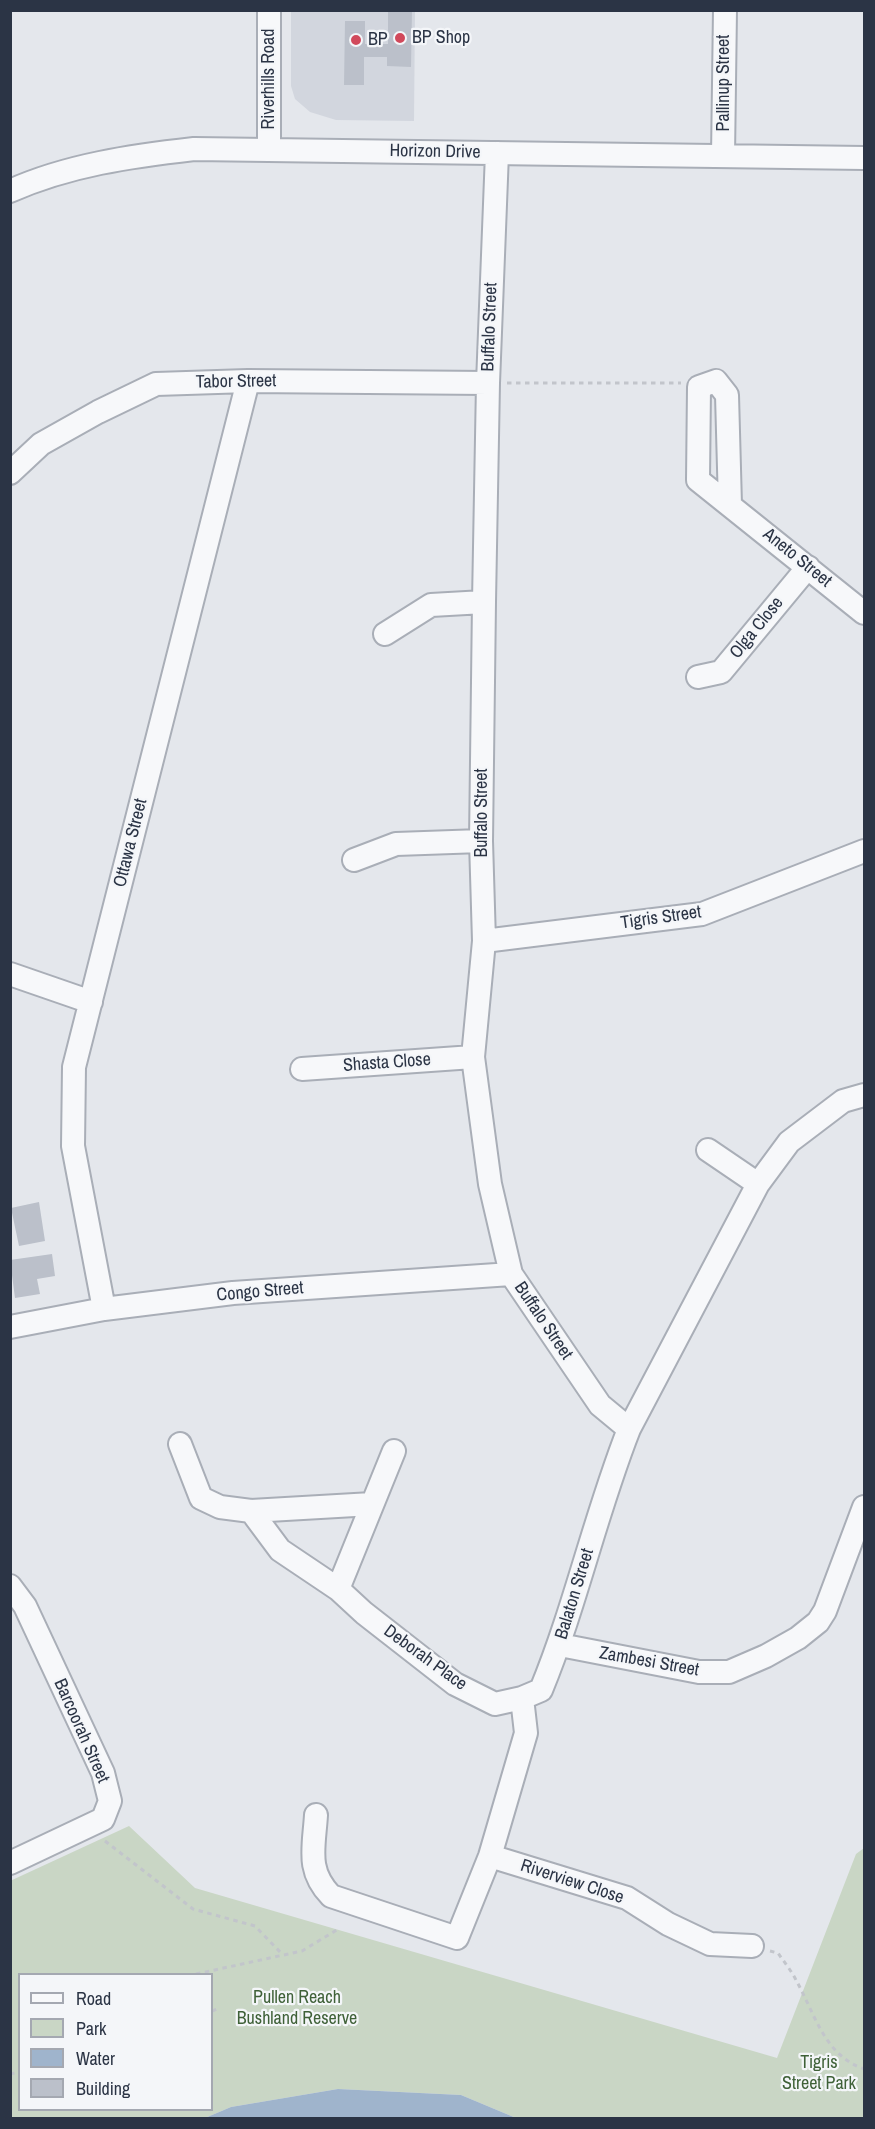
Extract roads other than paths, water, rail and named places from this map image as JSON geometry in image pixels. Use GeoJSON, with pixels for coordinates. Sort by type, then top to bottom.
{"type":"FeatureCollection","features":[{"type":"Feature","properties":{"kind":"street","name":"Riverhills Road"},"geometry":{"type":"LineString","coordinates":[[269,10],[269,148]]}},
{"type":"Feature","properties":{"kind":"street","name":"Pallinup Street"},"geometry":{"type":"LineString","coordinates":[[723,156],[725,10]]}},
{"type":"Feature","properties":{"kind":"street","name":"Horizon Drive"},"geometry":{"type":"LineString","coordinates":[[10,191],[80,168],[139,155],[194,149],[269,148],[864,158]]}},
{"type":"Feature","properties":{"kind":"street","name":"Buffalo Street"},"geometry":{"type":"LineString","coordinates":[[497,153],[488,383],[484,602],[482,841],[484,941],[473,1056],[490,1184],[511,1274],[600,1405],[629,1429]]}},
{"type":"Feature","properties":{"kind":"street","name":"Tabor Street"},"geometry":{"type":"LineString","coordinates":[[10,473],[40,444],[156,384],[248,381],[488,383]]}},
{"type":"Feature","properties":{"kind":"street","name":"Ottawa Street"},"geometry":{"type":"LineString","coordinates":[[104,1309],[73,1146],[74,1067],[248,381]]}},
{"type":"Feature","properties":{"kind":"street","name":"Aneto Street"},"geometry":{"type":"LineString","coordinates":[[730,505],[727,395],[716,381],[699,387],[698,480],[864,612]]}},
{"type":"Feature","properties":{"kind":"street","name":"Olga Close"},"geometry":{"type":"LineString","coordinates":[[698,677],[721,672],[808,567]]}},
{"type":"Feature","properties":{"kind":"street"},"geometry":{"type":"LineString","coordinates":[[385,634],[431,606],[484,602]]}},
{"type":"Feature","properties":{"kind":"street"},"geometry":{"type":"LineString","coordinates":[[354,860],[396,844],[482,841]]}},
{"type":"Feature","properties":{"kind":"street","name":"Tigris Street"},"geometry":{"type":"LineString","coordinates":[[484,941],[702,914],[864,851]]}},
{"type":"Feature","properties":{"kind":"street"},"geometry":{"type":"LineString","coordinates":[[10,974],[91,1002]]}},
{"type":"Feature","properties":{"kind":"street","name":"Shasta Close"},"geometry":{"type":"LineString","coordinates":[[302,1069],[473,1056]]}},
{"type":"Feature","properties":{"kind":"street","name":"Balaton Street"},"geometry":{"type":"LineString","coordinates":[[522,1698],[541,1690],[560,1645],[613,1468],[629,1429],[758,1184],[789,1142],[843,1101],[864,1095]]}},
{"type":"Feature","properties":{"kind":"street"},"geometry":{"type":"LineString","coordinates":[[708,1150],[758,1184]]}},
{"type":"Feature","properties":{"kind":"street","name":"Congo Street"},"geometry":{"type":"LineString","coordinates":[[10,1327],[104,1309],[233,1293],[511,1274]]}},
{"type":"Feature","properties":{"kind":"street"},"geometry":{"type":"LineString","coordinates":[[180,1444],[201,1498],[219,1507],[251,1511],[372,1504]]}},
{"type":"Feature","properties":{"kind":"street"},"geometry":{"type":"LineString","coordinates":[[338,1589],[394,1450]]}},
{"type":"Feature","properties":{"kind":"street","name":"Zambesi Street"},"geometry":{"type":"LineString","coordinates":[[560,1645],[699,1672],[729,1672],[766,1656],[798,1638],[818,1622],[825,1611],[864,1507]]}},
{"type":"Feature","properties":{"kind":"street","name":"Deborah Place"},"geometry":{"type":"LineString","coordinates":[[251,1511],[280,1550],[338,1589],[364,1613],[455,1684],[495,1704],[522,1698]]}},
{"type":"Feature","properties":{"kind":"street","name":"Barcoorah Street"},"geometry":{"type":"LineString","coordinates":[[10,1586],[25,1606],[104,1773],[110,1802],[103,1819],[10,1863]]}},
{"type":"Feature","properties":{"kind":"street"},"geometry":{"type":"LineString","coordinates":[[316,1815],[315,1873],[321,1885],[331,1896],[457,1938],[490,1856],[526,1733],[522,1698]]}},
{"type":"Feature","properties":{"kind":"street","name":"Riverview Close"},"geometry":{"type":"LineString","coordinates":[[490,1856],[627,1898],[668,1924],[710,1944],[752,1946]]}},
{"type":"Feature","properties":{"kind":"water"},"geometry":{"type":"Polygon","coordinates":[[[338,2089],[461,2095],[516,2118],[205,2118],[231,2107],[338,2089]]]}},
{"type":"Feature","properties":{"kind":"place","name":"BP Shop"},"geometry":{"type":"Point","coordinates":[400,38]}},
{"type":"Feature","properties":{"kind":"place","name":"BP"},"geometry":{"type":"Point","coordinates":[356,40]}},
{"type":"Feature","properties":{"kind":"park label","name":"Pullen Reach Bushland Reserve"},"geometry":{"type":"Point","coordinates":[297,2008]}},
{"type":"Feature","properties":{"kind":"park label","name":"Tigris Street Park"},"geometry":{"type":"Point","coordinates":[819,2073]}}]}
